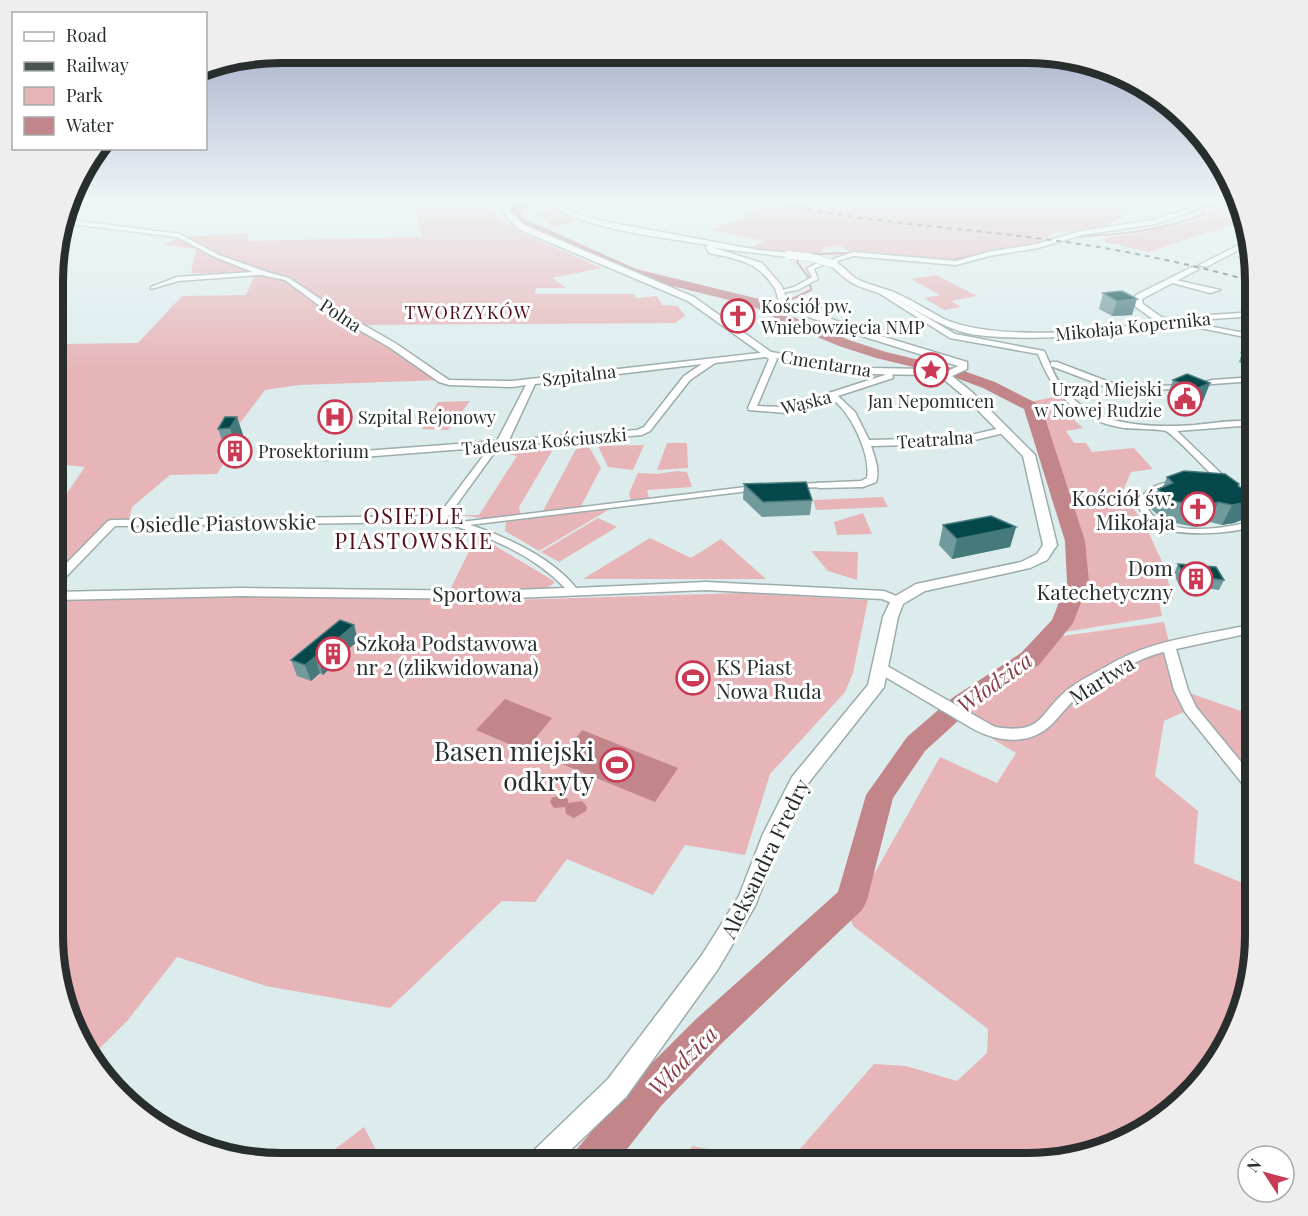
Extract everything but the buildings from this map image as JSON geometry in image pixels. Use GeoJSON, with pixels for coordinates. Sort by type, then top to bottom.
{"type":"FeatureCollection","features":[{"type":"Feature","properties":{"kind":"street","name":"Polna"},"geometry":{"type":"LineString","coordinates":[[222,258],[287,279],[331,310],[392,345],[442,380]]}},
{"type":"Feature","properties":{"kind":"street","name":"Cmentarna"},"geometry":{"type":"LineString","coordinates":[[594,258],[691,299],[768,354],[888,372],[953,371]]}},
{"type":"Feature","properties":{"kind":"street"},"geometry":{"type":"LineString","coordinates":[[739,258],[752,261],[773,278],[781,291]]}},
{"type":"Feature","properties":{"kind":"street"},"geometry":{"type":"LineString","coordinates":[[812,258],[828,262]]}},
{"type":"Feature","properties":{"kind":"street"},"geometry":{"type":"LineString","coordinates":[[781,291],[795,289],[816,278],[810,268],[841,258]]}},
{"type":"Feature","properties":{"kind":"street"},"geometry":{"type":"LineString","coordinates":[[896,258],[956,263],[978,258]]}},
{"type":"Feature","properties":{"kind":"street"},"geometry":{"type":"LineString","coordinates":[[1218,258],[1137,300],[1139,305],[1159,319],[1245,335]]}},
{"type":"Feature","properties":{"kind":"street","name":"Mikołaja Kopernika"},"geometry":{"type":"LineString","coordinates":[[828,262],[853,280],[896,296],[957,328],[984,333],[1041,334],[1128,330],[1155,323],[1159,319],[1245,315]]}},
{"type":"Feature","properties":{"kind":"street"},"geometry":{"type":"LineString","coordinates":[[153,288],[161,283],[177,279],[263,273]]}},
{"type":"Feature","properties":{"kind":"street"},"geometry":{"type":"LineString","coordinates":[[1171,281],[1210,291],[1217,290]]}},
{"type":"Feature","properties":{"kind":"street"},"geometry":{"type":"LineString","coordinates":[[876,290],[953,336],[1041,353],[1058,386],[1080,408],[1123,425],[1147,429],[1245,424]]}},
{"type":"Feature","properties":{"kind":"street"},"geometry":{"type":"LineString","coordinates":[[781,291],[779,297],[786,306],[868,335],[953,371],[969,394],[1029,455],[1050,545],[1042,557],[1025,564],[921,587],[907,593],[897,601]]}},
{"type":"Feature","properties":{"kind":"street","name":"Tadeusza Kościuszki"},"geometry":{"type":"LineString","coordinates":[[324,457],[639,433],[647,429],[687,378],[717,359],[768,354]]}},
{"type":"Feature","properties":{"kind":"street","name":"Wąska"},"geometry":{"type":"LineString","coordinates":[[768,354],[773,359],[752,408],[786,410],[890,376],[888,372]]}},
{"type":"Feature","properties":{"kind":"street","name":"Szpitalna"},"geometry":{"type":"LineString","coordinates":[[442,380],[489,385],[717,359]]}},
{"type":"Feature","properties":{"kind":"street"},"geometry":{"type":"LineString","coordinates":[[1054,364],[1107,384],[1140,391],[1138,389],[1245,380]]}},
{"type":"Feature","properties":{"kind":"street"},"geometry":{"type":"LineString","coordinates":[[441,519],[496,445],[504,440],[532,381]]}},
{"type":"Feature","properties":{"kind":"street","name":"Teatralna"},"geometry":{"type":"LineString","coordinates":[[820,485],[863,484],[872,480],[875,474],[865,443],[850,410],[833,396]]}},
{"type":"Feature","properties":{"kind":"street"},"geometry":{"type":"LineString","coordinates":[[1168,428],[1232,492]]}},
{"type":"Feature","properties":{"kind":"street","name":"Teatralna"},"geometry":{"type":"LineString","coordinates":[[865,443],[958,441],[1005,430]]}},
{"type":"Feature","properties":{"kind":"street"},"geometry":{"type":"LineString","coordinates":[[1179,485],[1167,484],[1148,492],[1140,503],[1144,513],[1183,533],[1245,526]]}},
{"type":"Feature","properties":{"kind":"street"},"geometry":{"type":"LineString","coordinates":[[786,487],[820,485]]}},
{"type":"Feature","properties":{"kind":"street"},"geometry":{"type":"LineString","coordinates":[[461,524],[726,490],[763,488]]}},
{"type":"Feature","properties":{"kind":"street","name":"Osiedle Piastowskie"},"geometry":{"type":"LineString","coordinates":[[63,574],[112,523],[441,519],[495,537],[558,576],[572,590]]}},
{"type":"Feature","properties":{"kind":"street","name":"Sportowa"},"geometry":{"type":"LineString","coordinates":[[63,596],[241,591],[489,595],[706,586],[874,594],[884,595],[897,601]]}},
{"type":"Feature","properties":{"kind":"street","name":"Aleksandra Fredry"},"geometry":{"type":"LineString","coordinates":[[549,1153],[617,1088],[711,963],[748,900],[773,834],[798,782],[876,687],[882,669],[891,610],[897,601]]}},
{"type":"Feature","properties":{"kind":"street","name":"Martwa"},"geometry":{"type":"LineString","coordinates":[[882,669],[993,732],[1012,735],[1031,733],[1046,723],[1074,692],[1092,680],[1152,650],[1245,630]]}},
{"type":"Feature","properties":{"kind":"street"},"geometry":{"type":"LineString","coordinates":[[1168,646],[1181,690],[1190,709],[1245,777]]}},
{"type":"Feature","properties":{"kind":"green space"},"geometry":{"type":"Polygon","coordinates":[[[194,258],[578,258],[602,268],[552,278],[566,288],[536,288],[535,294],[634,294],[636,298],[657,296],[662,305],[678,306],[685,316],[675,323],[361,325],[442,380],[299,385],[265,390],[216,455],[224,463],[217,474],[170,475],[132,507],[128,523],[112,523],[63,574],[63,499],[85,467],[63,465],[63,344],[138,343],[182,296],[246,295],[255,275],[191,273],[194,258]]]}},
{"type":"Feature","properties":{"kind":"green space"},"geometry":{"type":"Polygon","coordinates":[[[901,258],[981,258],[956,263],[901,258]]]}},
{"type":"Feature","properties":{"kind":"green space"},"geometry":{"type":"Polygon","coordinates":[[[936,275],[977,296],[951,301],[961,307],[944,310],[924,298],[940,295],[911,279],[936,275]]]}},
{"type":"Feature","properties":{"kind":"green space"},"geometry":{"type":"Polygon","coordinates":[[[1060,396],[1064,401],[1058,401],[1057,405],[1083,428],[1066,431],[1074,443],[1086,443],[1092,452],[1134,448],[1153,469],[1131,472],[1122,493],[1144,523],[1163,564],[1173,598],[1158,597],[1162,616],[1065,632],[1063,636],[1164,622],[1181,690],[1245,712],[1245,777],[1190,709],[1164,721],[1155,776],[1198,811],[1194,863],[1245,884],[1245,949],[1238,991],[1216,1044],[1191,1079],[1171,1099],[1123,1131],[1083,1146],[1041,1153],[776,1153],[800,1149],[874,1064],[906,1066],[957,1081],[987,1053],[988,1029],[853,926],[850,917],[940,757],[997,783],[1016,753],[953,715],[961,704],[1030,659],[1062,623],[1078,582],[1075,541],[1035,412],[1023,403],[1060,396]]]}},
{"type":"Feature","properties":{"kind":"green space"},"geometry":{"type":"Polygon","coordinates":[[[470,401],[448,430],[422,429],[438,402],[470,401]]]}},
{"type":"Feature","properties":{"kind":"green space"},"geometry":{"type":"Polygon","coordinates":[[[667,443],[687,443],[688,468],[657,470],[667,443]]]}},
{"type":"Feature","properties":{"kind":"green space"},"geometry":{"type":"Polygon","coordinates":[[[644,445],[633,470],[608,467],[598,446],[644,445]]]}},
{"type":"Feature","properties":{"kind":"green space"},"geometry":{"type":"Polygon","coordinates":[[[555,446],[519,507],[521,515],[488,519],[462,515],[479,515],[517,456],[503,453],[555,446]]]}},
{"type":"Feature","properties":{"kind":"green space"},"geometry":{"type":"Polygon","coordinates":[[[589,447],[601,468],[581,506],[543,511],[576,449],[589,447]]]}},
{"type":"Feature","properties":{"kind":"green space"},"geometry":{"type":"Polygon","coordinates":[[[687,472],[692,487],[647,490],[649,498],[631,501],[629,493],[638,473],[657,474],[687,472]]]}},
{"type":"Feature","properties":{"kind":"green space"},"geometry":{"type":"Polygon","coordinates":[[[883,497],[888,507],[816,510],[813,500],[883,497]]]}},
{"type":"Feature","properties":{"kind":"green space"},"geometry":{"type":"Polygon","coordinates":[[[608,510],[539,551],[505,531],[506,522],[608,510]]]}},
{"type":"Feature","properties":{"kind":"green space"},"geometry":{"type":"Polygon","coordinates":[[[863,513],[872,534],[837,535],[834,522],[863,513]]]}},
{"type":"Feature","properties":{"kind":"green space"},"geometry":{"type":"Polygon","coordinates":[[[598,518],[617,527],[559,562],[541,552],[598,518]]]}},
{"type":"Feature","properties":{"kind":"green space"},"geometry":{"type":"Polygon","coordinates":[[[477,535],[554,583],[546,589],[536,591],[449,592],[477,535]]]}},
{"type":"Feature","properties":{"kind":"green space"},"geometry":{"type":"Polygon","coordinates":[[[650,538],[691,558],[721,539],[766,579],[583,579],[650,538]]]}},
{"type":"Feature","properties":{"kind":"green space"},"geometry":{"type":"Polygon","coordinates":[[[811,551],[858,552],[857,580],[828,571],[811,551]]]}},
{"type":"Feature","properties":{"kind":"green space"},"geometry":{"type":"Polygon","coordinates":[[[276,592],[489,595],[505,600],[743,593],[868,600],[853,673],[845,692],[770,774],[745,855],[685,845],[653,895],[567,859],[535,902],[502,901],[390,1008],[266,986],[177,957],[128,1020],[97,1051],[85,1031],[70,991],[63,949],[63,598],[276,592]]]}},
{"type":"Feature","properties":{"kind":"green space"},"geometry":{"type":"Polygon","coordinates":[[[364,1127],[378,1153],[330,1153],[364,1127]]]}},
{"type":"Feature","properties":{"kind":"green space"},"geometry":{"type":"Polygon","coordinates":[[[692,1146],[730,1153],[688,1153],[692,1146]]]}},
{"type":"Feature","properties":{"kind":"water","name":"Basen miejski odkryty"},"geometry":{"type":"Polygon","coordinates":[[[505,699],[552,718],[525,751],[476,730],[505,699]]]}},
{"type":"Feature","properties":{"kind":"water","name":"Basen miejski odkryty"},"geometry":{"type":"Polygon","coordinates":[[[582,730],[678,768],[655,802],[557,762],[582,730]]]}},
{"type":"Feature","properties":{"kind":"water"},"geometry":{"type":"Polygon","coordinates":[[[560,795],[568,799],[568,803],[582,801],[587,807],[586,811],[574,818],[566,814],[565,807],[554,808],[550,802],[552,798],[560,795]]]}},
{"type":"Feature","properties":{"kind":"waterway","name":"Włodzica"},"geometry":{"type":"LineString","coordinates":[[599,1153],[648,1093],[708,1032],[851,900],[880,795],[916,744],[961,704],[1030,659],[1062,623],[1078,582],[1075,541],[1035,412],[1030,406],[989,385],[956,373],[881,355],[844,343],[786,319],[754,302],[632,272],[601,258]]}},
{"type":"Feature","properties":{"kind":"waterway"},"geometry":{"type":"LineString","coordinates":[[792,299],[811,290],[809,278],[797,262],[799,258]]}},
{"type":"Feature","properties":{"kind":"waterway"},"geometry":{"type":"LineString","coordinates":[[949,261],[964,258]]}},
{"type":"Feature","properties":{"kind":"waterway","name":"Włodzica"},"geometry":{"type":"LineString","coordinates":[[771,309],[775,307]]}},
{"type":"Feature","properties":{"kind":"railway"},"geometry":{"type":"LineString","coordinates":[[1153,258],[1245,279]]}},
{"type":"Feature","properties":{"kind":"place","name":"Kościół pw. Wniebowzięcia NMP"},"geometry":{"type":"Point","coordinates":[738,316]}},
{"type":"Feature","properties":{"kind":"place","name":"Jan Nepomucen"},"geometry":{"type":"Point","coordinates":[931,370]}},
{"type":"Feature","properties":{"kind":"place","name":"Urząd Miejski w Nowej Rudzie"},"geometry":{"type":"Point","coordinates":[1185,399]}},
{"type":"Feature","properties":{"kind":"place","name":"Szpital Rejonowy"},"geometry":{"type":"Point","coordinates":[335,417]}},
{"type":"Feature","properties":{"kind":"place","name":"Prosektorium"},"geometry":{"type":"Point","coordinates":[235,451]}},
{"type":"Feature","properties":{"kind":"place","name":"Kościół św. Mikołaja"},"geometry":{"type":"Point","coordinates":[1198,509]}},
{"type":"Feature","properties":{"kind":"place","name":"Dom Katechetyczny"},"geometry":{"type":"Point","coordinates":[1196,579]}},
{"type":"Feature","properties":{"kind":"place","name":"Szkoła Podstawowa nr 2 (zlikwidowana)"},"geometry":{"type":"Point","coordinates":[333,654]}},
{"type":"Feature","properties":{"kind":"place","name":"KS Piast Nowa Ruda"},"geometry":{"type":"Point","coordinates":[693,678]}},
{"type":"Feature","properties":{"kind":"place","name":"Basen miejski odkryty"},"geometry":{"type":"Point","coordinates":[617,765]}},
{"type":"Feature","properties":{"kind":"district","name":"TWORZYKÓW"},"geometry":{"type":"Point","coordinates":[468,312]}},
{"type":"Feature","properties":{"kind":"district","name":"OSIEDLE PIASTOWSKIE"},"geometry":{"type":"Point","coordinates":[414,528]}}]}
